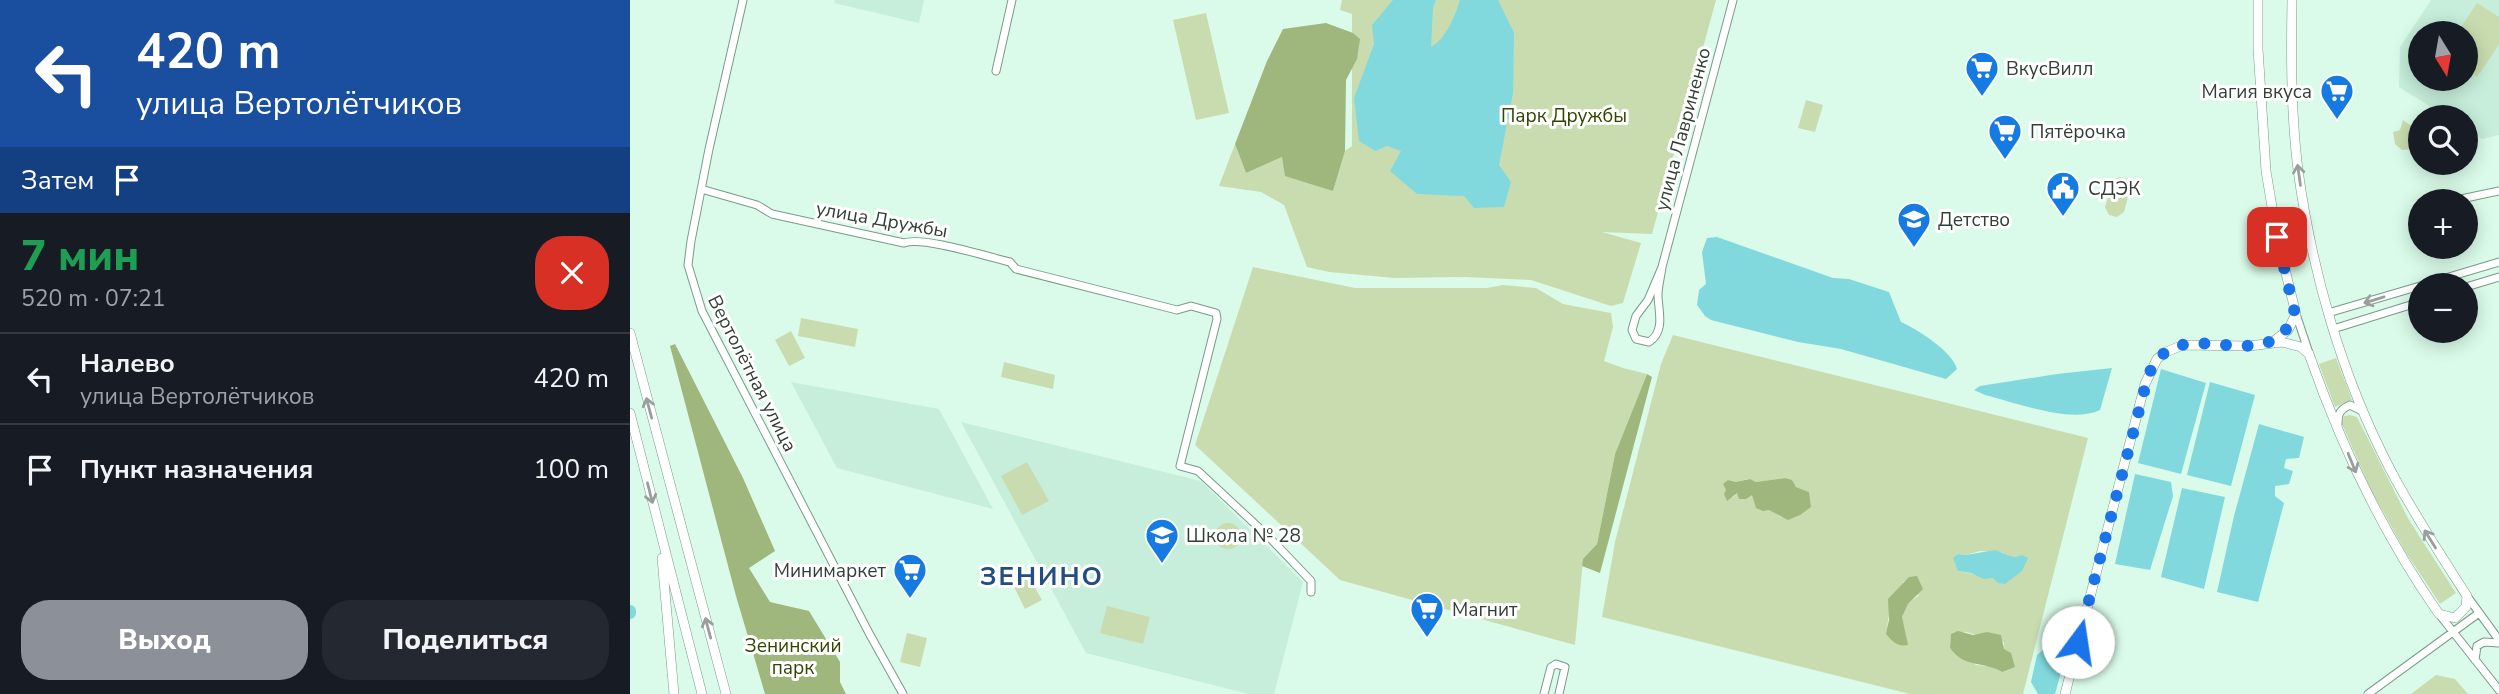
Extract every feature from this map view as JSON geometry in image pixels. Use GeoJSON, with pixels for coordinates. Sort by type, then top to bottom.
{"type":"FeatureCollection","features":[{"type":"Feature","properties":{"kind":"main road"},"geometry":{"type":"LineString","coordinates":[[2258,0],[2258,49],[2266,172],[2277,237],[2295,314],[2288,330],[2273,342]]}},
{"type":"Feature","properties":{"kind":"main road"},"geometry":{"type":"LineString","coordinates":[[2065,694],[2146,384],[2157,359],[2183,345],[2249,346],[2273,342],[2293,344],[2309,354],[2354,469],[2385,529],[2439,614],[2455,618],[2466,607],[2466,596],[2389,467],[2365,414],[2328,313],[2298,169],[2291,77],[2292,0]]}},
{"type":"Feature","properties":{"kind":"main road"},"geometry":{"type":"LineString","coordinates":[[630,333],[726,694]]}},
{"type":"Feature","properties":{"kind":"main road"},"geometry":{"type":"LineString","coordinates":[[630,413],[701,692]]}},
{"type":"Feature","properties":{"kind":"main road"},"geometry":{"type":"LineString","coordinates":[[659,525],[674,694]]}},
{"type":"Feature","properties":{"kind":"street","name":"Вертолётная улица"},"geometry":{"type":"LineString","coordinates":[[743,0],[701,189],[688,265],[702,311],[863,622],[904,694]]}},
{"type":"Feature","properties":{"kind":"street"},"geometry":{"type":"LineString","coordinates":[[996,71],[1012,0]]}},
{"type":"Feature","properties":{"kind":"street","name":"улица Лавриненко"},"geometry":{"type":"LineString","coordinates":[[1662,267],[1733,0]]}},
{"type":"Feature","properties":{"kind":"street","name":"улица Дружбы"},"geometry":{"type":"LineString","coordinates":[[701,189],[757,205],[772,214],[904,243],[911,241],[944,246],[1010,262],[1016,269],[1177,310],[1191,306],[1216,313],[1217,319],[1180,466],[1198,471],[1269,537],[1311,581],[1311,592]]}},
{"type":"Feature","properties":{"kind":"street"},"geometry":{"type":"LineString","coordinates":[[2478,195],[2499,191]]}},
{"type":"Feature","properties":{"kind":"street"},"geometry":{"type":"LineString","coordinates":[[2463,273],[2499,262]]}},
{"type":"Feature","properties":{"kind":"street"},"geometry":{"type":"LineString","coordinates":[[1662,267],[1658,295],[1661,314],[1656,336],[1647,342],[1636,339],[1632,332],[1636,316],[1648,300],[1662,267]]}},
{"type":"Feature","properties":{"kind":"street"},"geometry":{"type":"LineString","coordinates":[[2478,283],[2499,277]]}},
{"type":"Feature","properties":{"kind":"street"},"geometry":{"type":"LineString","coordinates":[[2328,313],[2408,290]]}},
{"type":"Feature","properties":{"kind":"street"},"geometry":{"type":"LineString","coordinates":[[2333,329],[2408,306]]}},
{"type":"Feature","properties":{"kind":"street"},"geometry":{"type":"LineString","coordinates":[[2295,314],[2309,354]]}},
{"type":"Feature","properties":{"kind":"street"},"geometry":{"type":"LineString","coordinates":[[2338,426],[2338,414],[2342,408],[2350,405],[2365,414]]}},
{"type":"Feature","properties":{"kind":"street"},"geometry":{"type":"LineString","coordinates":[[2466,596],[2499,642]]}},
{"type":"Feature","properties":{"kind":"street"},"geometry":{"type":"LineString","coordinates":[[2439,614],[2499,691]]}},
{"type":"Feature","properties":{"kind":"street"},"geometry":{"type":"LineString","coordinates":[[2368,694],[2479,614]]}},
{"type":"Feature","properties":{"kind":"street"},"geometry":{"type":"LineString","coordinates":[[2475,661],[2477,646],[2484,642],[2499,642]]}},
{"type":"Feature","properties":{"kind":"street"},"geometry":{"type":"LineString","coordinates":[[1544,694],[1551,667],[1556,664],[1562,665],[1565,670],[1559,694]]}},
{"type":"Feature","properties":{"kind":"shaded area"},"geometry":{"type":"Polygon","coordinates":[[[835,0],[924,0],[919,23],[834,3],[835,0]]]}},
{"type":"Feature","properties":{"kind":"shaded area"},"geometry":{"type":"Polygon","coordinates":[[[2431,0],[2499,0],[2499,135],[2482,139],[2478,136],[2478,105],[2428,105],[2399,87],[2400,47],[2408,35],[2408,91],[2478,91],[2478,21],[2417,21],[2431,0]]]}},
{"type":"Feature","properties":{"kind":"shaded area"},"geometry":{"type":"Polygon","coordinates":[[[791,382],[939,409],[993,509],[837,468],[791,382]]]}},
{"type":"Feature","properties":{"kind":"shaded area","name":"Школа № 28"},"geometry":{"type":"Polygon","coordinates":[[[961,422],[1201,481],[1303,582],[1274,694],[1249,694],[1086,653],[961,422]]]}},
{"type":"Feature","properties":{"kind":"green space","name":"Парк Дружбы"},"geometry":{"type":"Polygon","coordinates":[[[1342,0],[1716,0],[1652,234],[1602,232],[1641,243],[1623,303],[1611,306],[1531,280],[1395,278],[1329,272],[1307,267],[1284,205],[1261,192],[1219,186],[1235,144],[1246,173],[1282,157],[1333,191],[1345,151],[1352,146],[1352,14],[1340,10],[1342,0]]]}},
{"type":"Feature","properties":{"kind":"green space"},"geometry":{"type":"Polygon","coordinates":[[[2477,3],[2499,17],[2499,45],[2478,76],[2478,21],[2465,21],[2477,3]]]}},
{"type":"Feature","properties":{"kind":"green space"},"geometry":{"type":"Polygon","coordinates":[[[1206,13],[1229,113],[1196,120],[1173,20],[1206,13]]]}},
{"type":"Feature","properties":{"kind":"green space"},"geometry":{"type":"Polygon","coordinates":[[[1326,23],[1353,33],[1360,39],[1357,59],[1346,80],[1345,151],[1333,191],[1285,176],[1282,157],[1246,173],[1235,144],[1267,61],[1283,29],[1326,23]]]}},
{"type":"Feature","properties":{"kind":"green space"},"geometry":{"type":"Polygon","coordinates":[[[1806,100],[1823,105],[1815,132],[1798,128],[1806,100]]]}},
{"type":"Feature","properties":{"kind":"green space"},"geometry":{"type":"Polygon","coordinates":[[[2403,120],[2408,124],[2408,150],[2402,150],[2395,144],[2393,132],[2400,130],[2403,120]]]}},
{"type":"Feature","properties":{"kind":"green space"},"geometry":{"type":"Polygon","coordinates":[[[2119,177],[2128,179],[2131,185],[2124,212],[2117,217],[2109,215],[2105,207],[2113,180],[2119,177]]]}},
{"type":"Feature","properties":{"kind":"green space"},"geometry":{"type":"Polygon","coordinates":[[[1253,267],[1355,288],[1487,288],[1503,285],[1536,288],[1563,304],[1611,313],[1613,327],[1604,361],[1647,374],[1615,454],[1597,544],[1583,560],[1575,645],[1340,580],[1195,445],[1253,267]]]}},
{"type":"Feature","properties":{"kind":"green space"},"geometry":{"type":"Polygon","coordinates":[[[801,318],[858,329],[855,347],[798,336],[801,318]]]}},
{"type":"Feature","properties":{"kind":"green space"},"geometry":{"type":"Polygon","coordinates":[[[791,331],[805,358],[789,366],[775,340],[791,331]]]}},
{"type":"Feature","properties":{"kind":"green space"},"geometry":{"type":"Polygon","coordinates":[[[1673,335],[2088,438],[2023,694],[1910,694],[1602,617],[1615,542],[1661,364],[1673,335]],[[1785,478],[1756,482],[1749,479],[1735,482],[1724,494],[1733,497],[1738,492],[1752,495],[1781,517],[1809,492],[1796,487],[1785,478]],[[1980,551],[1958,554],[1958,571],[1997,578],[2022,571],[2015,558],[2002,552],[1980,551]],[[1904,581],[1889,613],[1887,627],[1902,617],[1908,604],[1919,595],[1904,581]],[[1966,632],[1951,635],[1950,648],[1976,665],[1989,666],[2002,672],[2004,642],[1966,632]]]}},
{"type":"Feature","properties":{"kind":"green space","name":"Зенинский парк"},"geometry":{"type":"Polygon","coordinates":[[[675,344],[743,478],[775,551],[749,568],[770,602],[809,611],[840,662],[840,682],[846,694],[765,694],[736,596],[670,346],[675,344]]]}},
{"type":"Feature","properties":{"kind":"green space"},"geometry":{"type":"Polygon","coordinates":[[[2336,358],[2352,400],[2335,407],[2319,364],[2336,358]]]}},
{"type":"Feature","properties":{"kind":"green space"},"geometry":{"type":"Polygon","coordinates":[[[1004,362],[1055,375],[1053,389],[1001,377],[1004,362]]]}},
{"type":"Feature","properties":{"kind":"green space"},"geometry":{"type":"Polygon","coordinates":[[[1647,374],[1652,377],[1600,573],[1582,566],[1583,559],[1597,544],[1615,454],[1647,374]]]}},
{"type":"Feature","properties":{"kind":"green space"},"geometry":{"type":"Polygon","coordinates":[[[2344,416],[2357,417],[2409,520],[2456,593],[2440,604],[2405,551],[2371,490],[2342,424],[2344,416]]]}},
{"type":"Feature","properties":{"kind":"green space"},"geometry":{"type":"Polygon","coordinates":[[[1027,462],[1049,501],[1022,515],[1001,476],[1027,462]]]}},
{"type":"Feature","properties":{"kind":"green space"},"geometry":{"type":"Polygon","coordinates":[[[1785,478],[1792,480],[1796,487],[1809,492],[1811,507],[1788,520],[1769,510],[1756,508],[1752,495],[1739,499],[1737,493],[1727,501],[1724,494],[1726,490],[1723,484],[1728,480],[1735,482],[1750,479],[1756,482],[1785,478]]]}},
{"type":"Feature","properties":{"kind":"green space"},"geometry":{"type":"Polygon","coordinates":[[[1228,523],[1237,527],[1241,536],[1237,545],[1228,549],[1219,545],[1215,536],[1219,527],[1228,523]]]}},
{"type":"Feature","properties":{"kind":"green space"},"geometry":{"type":"Polygon","coordinates":[[[1028,575],[1042,600],[1025,609],[1012,583],[1028,575]]]}},
{"type":"Feature","properties":{"kind":"green space"},"geometry":{"type":"Polygon","coordinates":[[[1917,576],[1923,589],[1908,604],[1902,617],[1908,645],[1898,645],[1886,634],[1889,620],[1888,599],[1909,577],[1917,576]]]}},
{"type":"Feature","properties":{"kind":"green space"},"geometry":{"type":"Polygon","coordinates":[[[1107,606],[1150,617],[1143,644],[1100,633],[1107,606]]]}},
{"type":"Feature","properties":{"kind":"green space"},"geometry":{"type":"Polygon","coordinates":[[[1958,631],[1973,635],[1987,632],[2001,635],[2004,649],[2011,653],[2015,667],[2002,672],[1962,659],[1950,648],[1951,634],[1958,631]]]}},
{"type":"Feature","properties":{"kind":"green space"},"geometry":{"type":"Polygon","coordinates":[[[907,633],[927,638],[920,667],[900,662],[907,633]]]}},
{"type":"Feature","properties":{"kind":"green space"},"geometry":{"type":"Polygon","coordinates":[[[2436,675],[2455,679],[2468,694],[2411,694],[2436,675]]]}},
{"type":"Feature","properties":{"kind":"water"},"geometry":{"type":"Polygon","coordinates":[[[1393,0],[1436,0],[1433,8],[1431,47],[1445,33],[1460,0],[1498,0],[1514,33],[1513,93],[1499,165],[1511,182],[1504,207],[1474,208],[1464,196],[1417,194],[1390,171],[1401,151],[1387,146],[1375,151],[1359,141],[1354,98],[1374,44],[1372,25],[1393,0]]]}},
{"type":"Feature","properties":{"kind":"water"},"geometry":{"type":"Polygon","coordinates":[[[1717,237],[1833,278],[1849,279],[1889,292],[1901,322],[1941,348],[1957,369],[1946,379],[1841,349],[1798,342],[1711,320],[1697,305],[1699,290],[1706,284],[1702,252],[1707,238],[1717,237]]]}},
{"type":"Feature","properties":{"kind":"water"},"geometry":{"type":"Polygon","coordinates":[[[2112,368],[2100,410],[2088,414],[2044,411],[1974,390],[1980,386],[2112,368]]]}},
{"type":"Feature","properties":{"kind":"water"},"geometry":{"type":"Polygon","coordinates":[[[2161,369],[2206,383],[2181,474],[2138,463],[2161,369]]]}},
{"type":"Feature","properties":{"kind":"water"},"geometry":{"type":"Polygon","coordinates":[[[2210,382],[2255,395],[2231,486],[2187,475],[2210,382]]]}},
{"type":"Feature","properties":{"kind":"water"},"geometry":{"type":"Polygon","coordinates":[[[2259,424],[2304,437],[2299,458],[2286,459],[2284,468],[2293,471],[2289,484],[2275,486],[2275,496],[2284,503],[2258,602],[2217,592],[2259,424]]]}},
{"type":"Feature","properties":{"kind":"water"},"geometry":{"type":"Polygon","coordinates":[[[2135,474],[2171,482],[2173,496],[2150,570],[2115,564],[2135,474]]]}},
{"type":"Feature","properties":{"kind":"water"},"geometry":{"type":"Polygon","coordinates":[[[2182,488],[2225,497],[2204,589],[2161,577],[2182,488]]]}},
{"type":"Feature","properties":{"kind":"water"},"geometry":{"type":"Polygon","coordinates":[[[1995,550],[2028,558],[2022,571],[2005,584],[1998,583],[1993,578],[1984,579],[1958,571],[1953,558],[1958,554],[1995,550]]]}},
{"type":"Feature","properties":{"kind":"water"},"geometry":{"type":"Polygon","coordinates":[[[2073,608],[2077,614],[2055,694],[2038,694],[2031,682],[2037,655],[2059,636],[2066,609],[2073,608]]]}},
{"type":"Feature","properties":{"kind":"place","name":"ВкусВилл"},"geometry":{"type":"Point","coordinates":[1982,98]}},
{"type":"Feature","properties":{"kind":"place","name":"Магия вкуса"},"geometry":{"type":"Point","coordinates":[2337,121]}},
{"type":"Feature","properties":{"kind":"place","name":"Пятёрочка"},"geometry":{"type":"Point","coordinates":[2005,161]}},
{"type":"Feature","properties":{"kind":"place","name":"СДЭК"},"geometry":{"type":"Point","coordinates":[2063,218]}},
{"type":"Feature","properties":{"kind":"place","name":"Детство"},"geometry":{"type":"Point","coordinates":[1914,249]}},
{"type":"Feature","properties":{"kind":"place","name":"Школа № 28"},"geometry":{"type":"Point","coordinates":[1162,565]}},
{"type":"Feature","properties":{"kind":"place","name":"Минимаркет"},"geometry":{"type":"Point","coordinates":[910,600]}},
{"type":"Feature","properties":{"kind":"place","name":"Магнит"},"geometry":{"type":"Point","coordinates":[1427,639]}},
{"type":"Feature","properties":{"kind":"district","name":"ЗЕНИНО"},"geometry":{"type":"Point","coordinates":[1042,576]}},
{"type":"Feature","properties":{"kind":"route"},"geometry":{"type":"LineString","coordinates":[[2078,642],[2152,369],[2157,359],[2166,352],[2183,345],[2249,346],[2273,342],[2288,330],[2295,314],[2277,237]]}}]}
